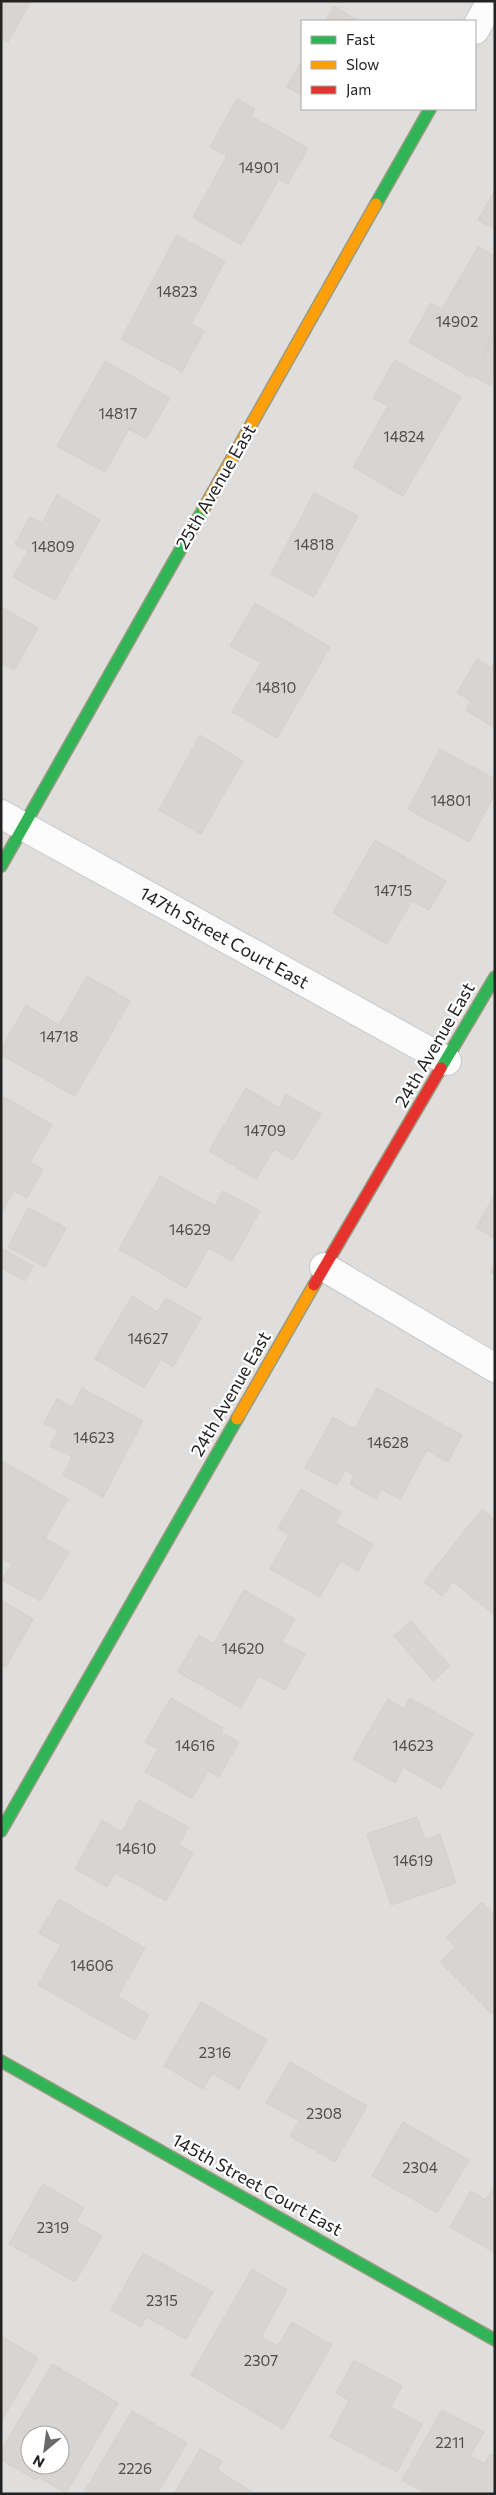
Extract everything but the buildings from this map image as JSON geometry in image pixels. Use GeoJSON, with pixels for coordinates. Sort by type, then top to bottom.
{"type":"FeatureCollection","features":[{"type":"Feature","properties":{"kind":"street"},"geometry":{"type":"LineString","coordinates":[[476,28],[491,1]]}},
{"type":"Feature","properties":{"kind":"street","name":"25th Avenue East"},"geometry":{"type":"LineString","coordinates":[[1,866],[12,820],[429,110]]}},
{"type":"Feature","properties":{"kind":"street","name":"147th Street Court East"},"geometry":{"type":"LineString","coordinates":[[12,820],[447,1061]]}},
{"type":"Feature","properties":{"kind":"street","name":"24th Avenue East"},"geometry":{"type":"LineString","coordinates":[[1,1831],[324,1267],[495,977]]}},
{"type":"Feature","properties":{"kind":"street"},"geometry":{"type":"LineString","coordinates":[[324,1267],[495,1368]]}},
{"type":"Feature","properties":{"kind":"street","name":"145th Street Court East"},"geometry":{"type":"LineString","coordinates":[[1,2061],[495,2340]]}},
{"type":"Feature","properties":{"kind":"shaded area"},"geometry":{"type":"Polygon","coordinates":[[[1,1],[495,1],[495,2494],[1,2494],[1,1]]]}},
{"type":"Feature","properties":{"kind":"traffic: fast"},"geometry":{"type":"LineString","coordinates":[[376,204],[429,110]]}},
{"type":"Feature","properties":{"kind":"traffic: fast"},"geometry":{"type":"LineString","coordinates":[[1,866],[204,508]]}},
{"type":"Feature","properties":{"kind":"traffic: fast"},"geometry":{"type":"LineString","coordinates":[[441,1068],[495,977]]}},
{"type":"Feature","properties":{"kind":"traffic: fast"},"geometry":{"type":"LineString","coordinates":[[1,1831],[237,1419]]}},
{"type":"Feature","properties":{"kind":"traffic: fast"},"geometry":{"type":"LineString","coordinates":[[1,2061],[495,2340]]}},
{"type":"Feature","properties":{"kind":"traffic: slow"},"geometry":{"type":"LineString","coordinates":[[204,508],[376,204]]}},
{"type":"Feature","properties":{"kind":"traffic: slow"},"geometry":{"type":"LineString","coordinates":[[237,1419],[314,1285]]}},
{"type":"Feature","properties":{"kind":"traffic: jam"},"geometry":{"type":"LineString","coordinates":[[314,1285],[441,1068]]}}]}
